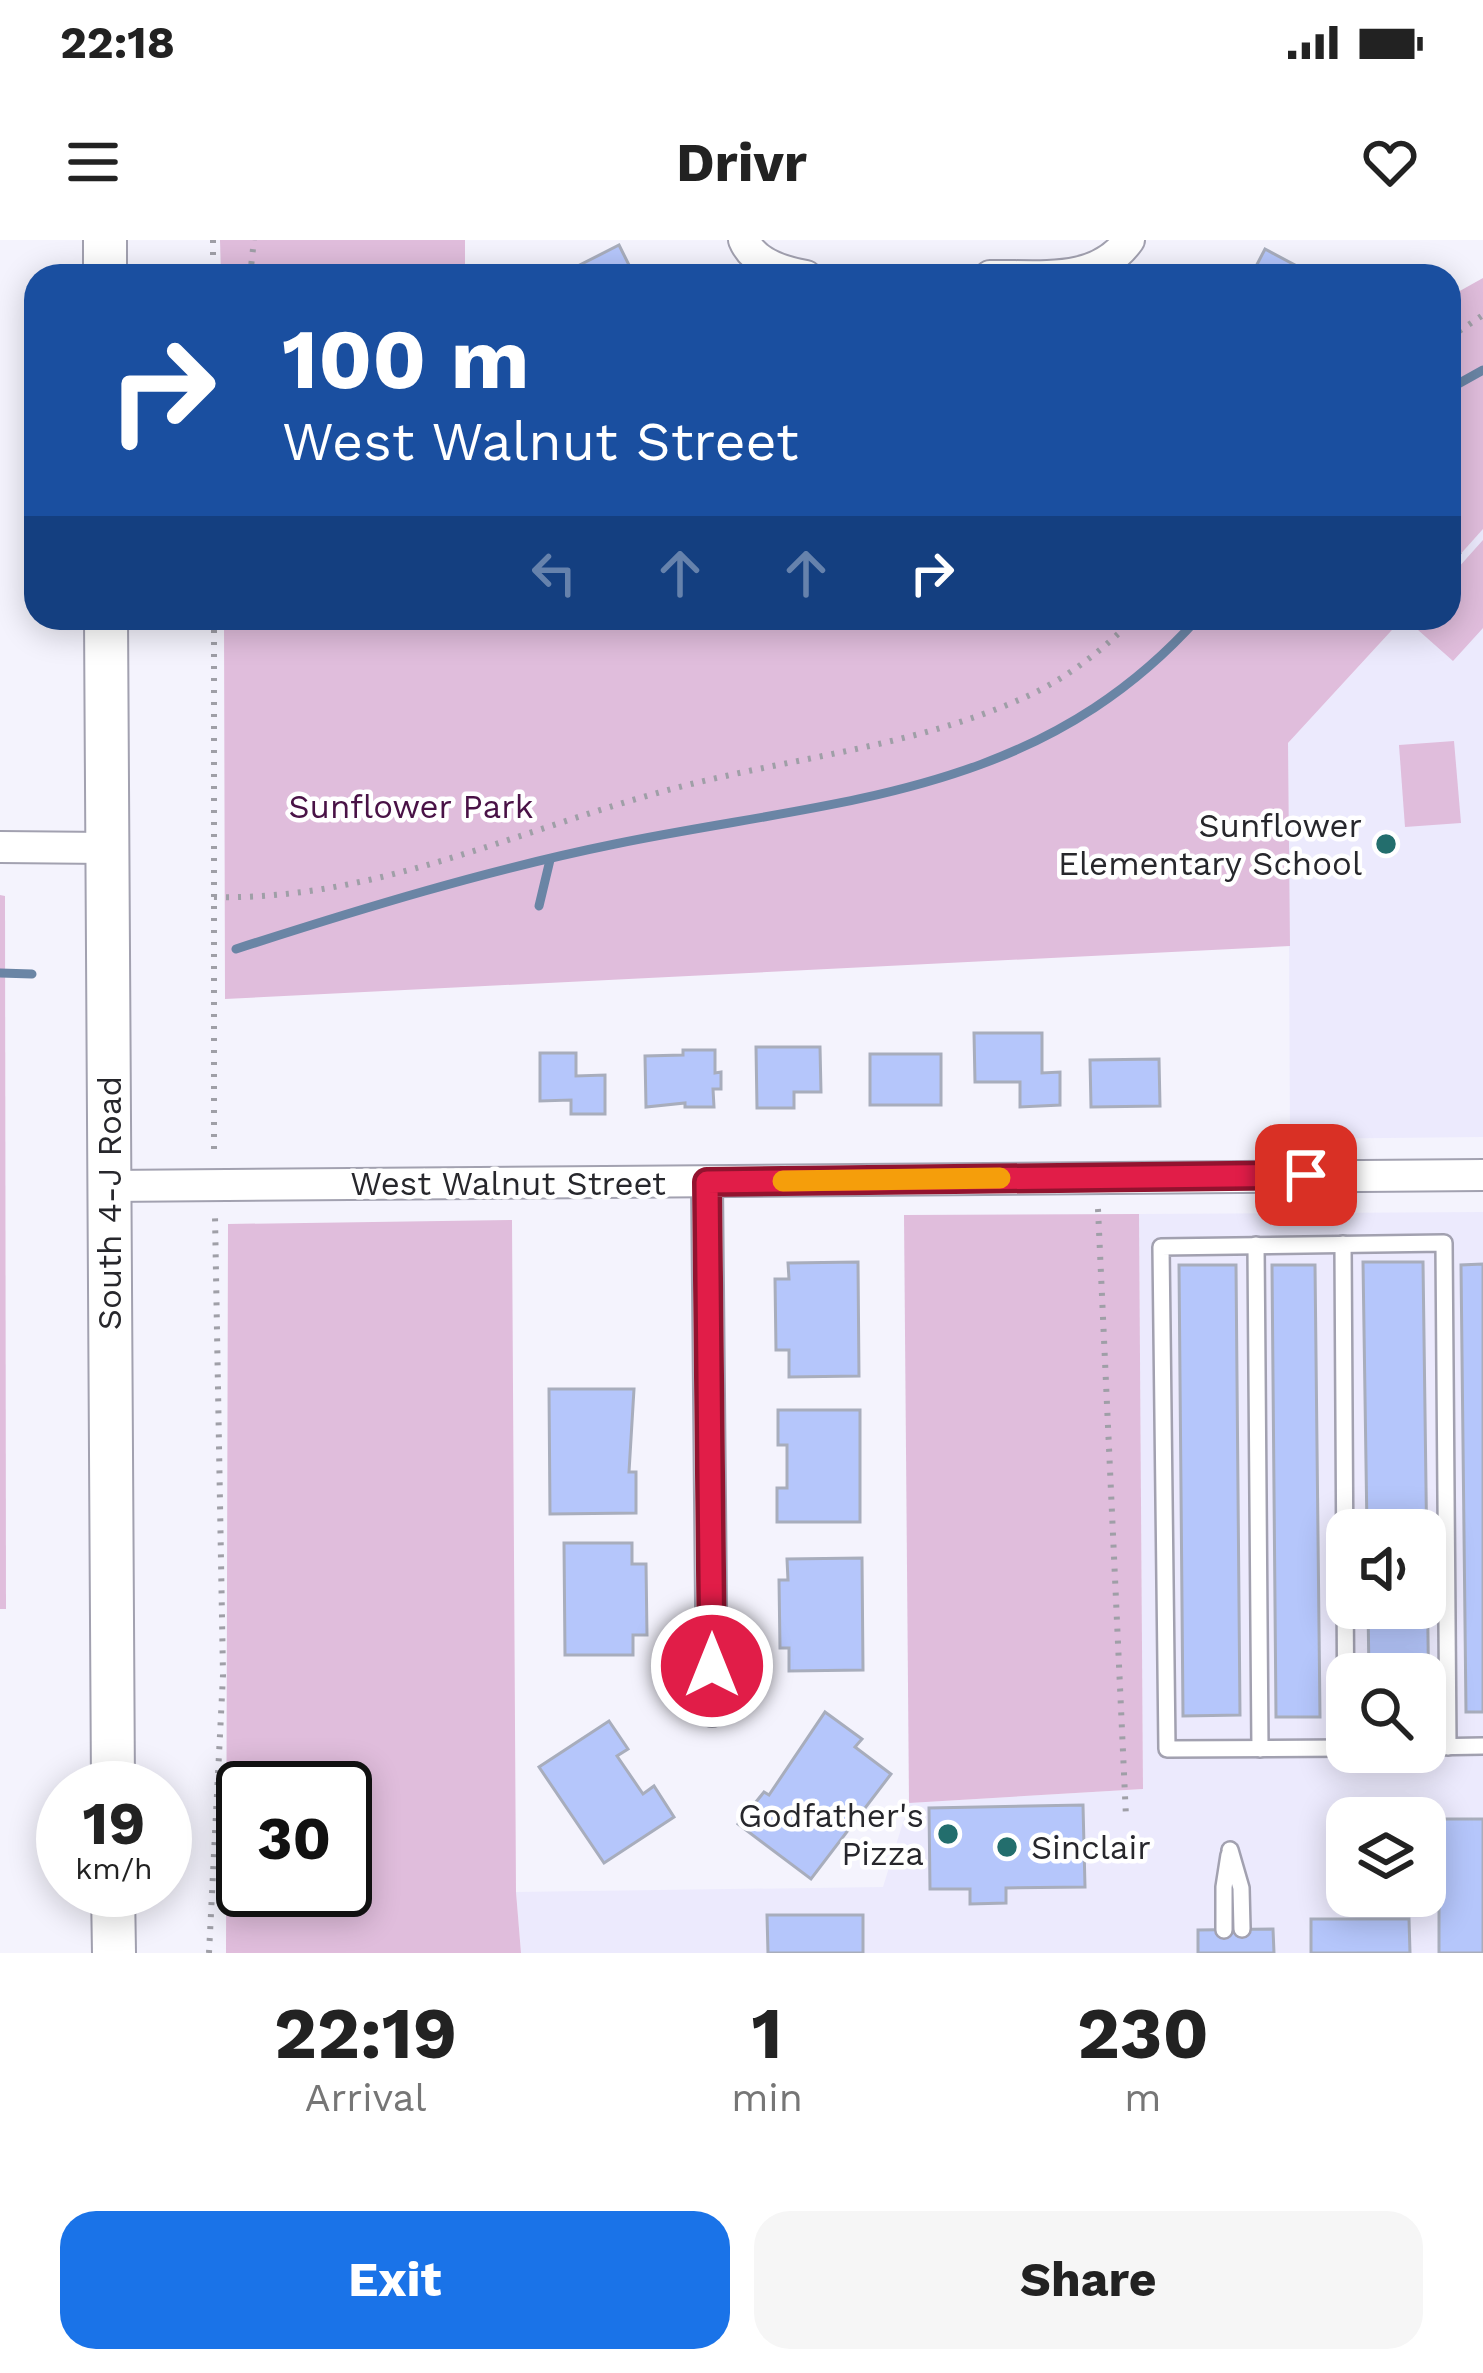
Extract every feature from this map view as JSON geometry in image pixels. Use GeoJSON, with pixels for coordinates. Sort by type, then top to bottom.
{"type":"FeatureCollection","features":[{"type":"Feature","properties":{"kind":"main road","name":"South 4-J Road"},"geometry":{"type":"LineString","coordinates":[[106,630],[113,1761]]}},
{"type":"Feature","properties":{"kind":"main road"},"geometry":{"type":"LineString","coordinates":[[113,1917],[114,1953]]}},
{"type":"Feature","properties":{"kind":"street"},"geometry":{"type":"LineString","coordinates":[[745,240],[748,250],[768,264]]}},
{"type":"Feature","properties":{"kind":"street"},"geometry":{"type":"LineString","coordinates":[[1106,264],[1115,260],[1129,240]]}},
{"type":"Feature","properties":{"kind":"street"},"geometry":{"type":"LineString","coordinates":[[0,847],[107,848]]}},
{"type":"Feature","properties":{"kind":"street","name":"West Walnut Street"},"geometry":{"type":"LineString","coordinates":[[109,1186],[1483,1175]]}},
{"type":"Feature","properties":{"kind":"street"},"geometry":{"type":"LineString","coordinates":[[707,1182],[712,1711]]}},
{"type":"Feature","properties":{"kind":"lane"},"geometry":{"type":"LineString","coordinates":[[1326,1748],[1167,1749],[1161,1246],[1444,1243],[1448,1747],[1483,1746]]}},
{"type":"Feature","properties":{"kind":"lane"},"geometry":{"type":"LineString","coordinates":[[1343,1244],[1346,1653]]}},
{"type":"Feature","properties":{"kind":"lane"},"geometry":{"type":"LineString","coordinates":[[1256,1245],[1260,1749]]}},
{"type":"Feature","properties":{"kind":"lane"},"geometry":{"type":"LineString","coordinates":[[1224,1930],[1230,1850],[1241,1888],[1242,1929]]}},
{"type":"Feature","properties":{"kind":"path"},"geometry":{"type":"LineString","coordinates":[[214,630],[214,1155]]}},
{"type":"Feature","properties":{"kind":"path"},"geometry":{"type":"LineString","coordinates":[[214,897],[324,891],[388,879],[508,837],[674,788],[982,715],[1037,692],[1120,630]]}},
{"type":"Feature","properties":{"kind":"path"},"geometry":{"type":"LineString","coordinates":[[1096,1176],[1126,1816]]}},
{"type":"Feature","properties":{"kind":"path"},"geometry":{"type":"LineString","coordinates":[[209,1953],[223,1675],[215,1217]]}},
{"type":"Feature","properties":{"kind":"shaded area","name":"Sunflower Elementary School"},"geometry":{"type":"Polygon","coordinates":[[[1483,529],[1483,1137],[1290,1139],[1288,743],[1392,630],[1461,630],[1461,554],[1483,529]]]}},
{"type":"Feature","properties":{"kind":"shaded area"},"geometry":{"type":"Polygon","coordinates":[[[1483,1212],[1483,1953],[521,1953],[516,1892],[883,1887],[909,1803],[1143,1789],[1139,1214],[1483,1212]]]}},
{"type":"Feature","properties":{"kind":"green space"},"geometry":{"type":"Polygon","coordinates":[[[220,240],[465,240],[465,264],[221,264],[220,240]]]}},
{"type":"Feature","properties":{"kind":"green space"},"geometry":{"type":"Polygon","coordinates":[[[1483,278],[1483,529],[1461,554],[1461,290],[1483,278]]]}},
{"type":"Feature","properties":{"kind":"green space"},"geometry":{"type":"Polygon","coordinates":[[[1483,540],[1483,628],[1453,661],[1418,630],[1461,630],[1461,565],[1483,540]]]}},
{"type":"Feature","properties":{"kind":"green space","name":"Sunflower Park"},"geometry":{"type":"Polygon","coordinates":[[[224,630],[1392,630],[1288,743],[1290,946],[225,999],[224,630]]]}},
{"type":"Feature","properties":{"kind":"green space"},"geometry":{"type":"Polygon","coordinates":[[[1454,741],[1461,823],[1405,827],[1399,745],[1454,741]]]}},
{"type":"Feature","properties":{"kind":"green space"},"geometry":{"type":"Polygon","coordinates":[[[0,895],[5,896],[6,1609],[0,1609],[0,895]]]}},
{"type":"Feature","properties":{"kind":"green space"},"geometry":{"type":"Polygon","coordinates":[[[1139,1214],[1143,1789],[909,1803],[904,1215],[1139,1214]]]}},
{"type":"Feature","properties":{"kind":"green space"},"geometry":{"type":"Polygon","coordinates":[[[512,1220],[516,1892],[521,1953],[226,1953],[226,1917],[372,1917],[372,1761],[227,1761],[228,1224],[512,1220]]]}},
{"type":"Feature","properties":{"kind":"building"},"geometry":{"type":"Polygon","coordinates":[[[619,245],[628,264],[582,264],[619,245]]]}},
{"type":"Feature","properties":{"kind":"building"},"geometry":{"type":"Polygon","coordinates":[[[1265,249],[1293,264],[1257,264],[1265,249]]]}},
{"type":"Feature","properties":{"kind":"building"},"geometry":{"type":"Polygon","coordinates":[[[974,1033],[1042,1033],[1042,1073],[1060,1072],[1060,1105],[1020,1107],[1020,1082],[975,1082],[974,1033]]]}},
{"type":"Feature","properties":{"kind":"building"},"geometry":{"type":"Polygon","coordinates":[[[756,1047],[820,1047],[821,1092],[794,1092],[794,1108],[757,1108],[756,1047]]]}},
{"type":"Feature","properties":{"kind":"building"},"geometry":{"type":"Polygon","coordinates":[[[683,1050],[715,1050],[721,1089],[713,1089],[714,1107],[685,1107],[685,1103],[646,1107],[645,1056],[683,1055],[683,1050]]]}},
{"type":"Feature","properties":{"kind":"building"},"geometry":{"type":"Polygon","coordinates":[[[540,1053],[576,1053],[576,1076],[605,1075],[605,1114],[571,1114],[571,1100],[540,1101],[540,1053]]]}},
{"type":"Feature","properties":{"kind":"building"},"geometry":{"type":"Polygon","coordinates":[[[870,1054],[941,1054],[941,1105],[870,1105],[870,1054]]]}},
{"type":"Feature","properties":{"kind":"building"},"geometry":{"type":"Polygon","coordinates":[[[1159,1059],[1160,1106],[1091,1107],[1090,1060],[1159,1059]]]}},
{"type":"Feature","properties":{"kind":"building"},"geometry":{"type":"Polygon","coordinates":[[[858,1262],[859,1376],[789,1377],[789,1350],[776,1350],[775,1279],[789,1279],[788,1263],[858,1262]]]}},
{"type":"Feature","properties":{"kind":"building"},"geometry":{"type":"Polygon","coordinates":[[[1363,1262],[1423,1262],[1426,1509],[1367,1509],[1363,1262]]]}},
{"type":"Feature","properties":{"kind":"building"},"geometry":{"type":"Polygon","coordinates":[[[1483,1264],[1483,1712],[1466,1712],[1461,1265],[1483,1264]]]}},
{"type":"Feature","properties":{"kind":"building"},"geometry":{"type":"Polygon","coordinates":[[[1179,1265],[1236,1265],[1240,1715],[1183,1716],[1179,1265]]]}},
{"type":"Feature","properties":{"kind":"building"},"geometry":{"type":"Polygon","coordinates":[[[1272,1265],[1315,1265],[1320,1717],[1276,1717],[1272,1265]]]}},
{"type":"Feature","properties":{"kind":"building"},"geometry":{"type":"Polygon","coordinates":[[[549,1389],[634,1389],[629,1472],[636,1472],[636,1513],[550,1514],[549,1389]]]}},
{"type":"Feature","properties":{"kind":"building"},"geometry":{"type":"Polygon","coordinates":[[[778,1410],[860,1410],[860,1522],[777,1522],[777,1488],[787,1488],[787,1445],[778,1445],[778,1410]]]}},
{"type":"Feature","properties":{"kind":"building"},"geometry":{"type":"Polygon","coordinates":[[[564,1543],[632,1543],[632,1564],[646,1564],[647,1635],[633,1635],[633,1655],[565,1655],[564,1543]]]}},
{"type":"Feature","properties":{"kind":"building"},"geometry":{"type":"Polygon","coordinates":[[[862,1558],[863,1670],[789,1671],[789,1648],[780,1648],[779,1580],[788,1580],[787,1559],[862,1558]]]}},
{"type":"Feature","properties":{"kind":"building"},"geometry":{"type":"Polygon","coordinates":[[[1368,1629],[1428,1629],[1428,1653],[1369,1653],[1368,1629]]]}},
{"type":"Feature","properties":{"kind":"building"},"geometry":{"type":"Polygon","coordinates":[[[825,1712],[862,1739],[855,1747],[891,1774],[811,1879],[738,1824],[764,1792],[769,1795],[825,1712]]]}},
{"type":"Feature","properties":{"kind":"building"},"geometry":{"type":"Polygon","coordinates":[[[609,1721],[628,1749],[617,1756],[643,1794],[654,1786],[674,1817],[604,1863],[539,1767],[609,1721]]]}},
{"type":"Feature","properties":{"kind":"building","name":"Sinclair"},"geometry":{"type":"Polygon","coordinates":[[[1083,1805],[1085,1887],[1006,1888],[1006,1903],[970,1904],[970,1889],[930,1889],[929,1808],[1083,1805]]]}},
{"type":"Feature","properties":{"kind":"building"},"geometry":{"type":"Polygon","coordinates":[[[1446,1819],[1483,1819],[1483,1953],[1439,1953],[1439,1917],[1446,1917],[1446,1819]]]}},
{"type":"Feature","properties":{"kind":"building"},"geometry":{"type":"Polygon","coordinates":[[[767,1915],[863,1915],[863,1953],[768,1953],[767,1915]]]}},
{"type":"Feature","properties":{"kind":"building"},"geometry":{"type":"Polygon","coordinates":[[[1311,1919],[1409,1919],[1410,1953],[1311,1953],[1311,1919]]]}},
{"type":"Feature","properties":{"kind":"building"},"geometry":{"type":"Polygon","coordinates":[[[1273,1929],[1274,1953],[1198,1953],[1198,1930],[1273,1929]]]}},
{"type":"Feature","properties":{"kind":"waterway"},"geometry":{"type":"LineString","coordinates":[[1461,382],[1483,370]]}},
{"type":"Feature","properties":{"kind":"waterway"},"geometry":{"type":"LineString","coordinates":[[236,949],[519,866],[928,782],[1001,757],[1070,723],[1136,678],[1186,630]]}},
{"type":"Feature","properties":{"kind":"waterway"},"geometry":{"type":"LineString","coordinates":[[539,906],[550,860]]}},
{"type":"Feature","properties":{"kind":"waterway"},"geometry":{"type":"LineString","coordinates":[[0,973],[32,974]]}},
{"type":"Feature","properties":{"kind":"slow traffic"},"geometry":{"type":"LineString","coordinates":[[783,1181],[1000,1178]]}},
{"type":"Feature","properties":{"kind":"place","name":"Sunflower Elementary School"},"geometry":{"type":"Point","coordinates":[1386,844]}},
{"type":"Feature","properties":{"kind":"place","name":"Godfather's Pizza"},"geometry":{"type":"Point","coordinates":[948,1834]}},
{"type":"Feature","properties":{"kind":"place","name":"Sinclair"},"geometry":{"type":"Point","coordinates":[1007,1847]}},
{"type":"Feature","properties":{"kind":"route"},"geometry":{"type":"LineString","coordinates":[[712,1666],[707,1182],[1306,1175]]}}]}
